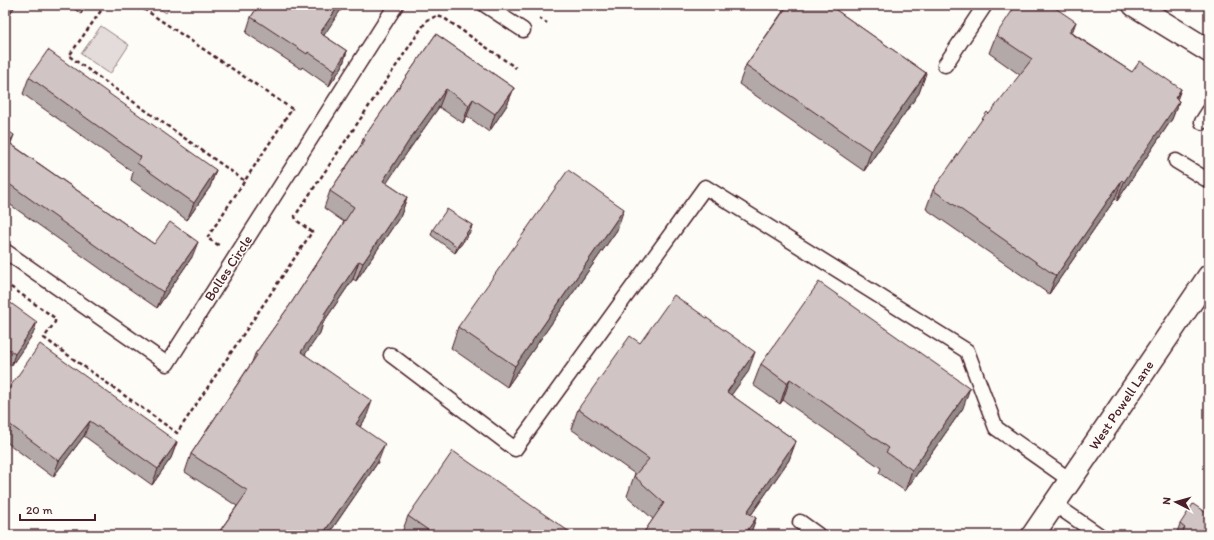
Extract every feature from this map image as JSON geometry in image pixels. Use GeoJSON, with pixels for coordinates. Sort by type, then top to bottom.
{"type":"FeatureCollection","features":[{"type":"Feature","properties":{"kind":"street"},"geometry":{"type":"LineString","coordinates":[[1134,5],[1209,51]]}},
{"type":"Feature","properties":{"kind":"street","name":"West Powell Lane"},"geometry":{"type":"LineString","coordinates":[[1033,535],[1209,276]]}},
{"type":"Feature","properties":{"kind":"lane","name":"Bolles Circle"},"geometry":{"type":"LineString","coordinates":[[5,251],[167,364],[396,5]]}},
{"type":"Feature","properties":{"kind":"lane"},"geometry":{"type":"LineString","coordinates":[[485,5],[523,30]]}},
{"type":"Feature","properties":{"kind":"lane"},"geometry":{"type":"LineString","coordinates":[[945,65],[985,5]]}},
{"type":"Feature","properties":{"kind":"lane"},"geometry":{"type":"LineString","coordinates":[[1176,161],[1209,181]]}},
{"type":"Feature","properties":{"kind":"lane"},"geometry":{"type":"LineString","coordinates":[[391,355],[515,448],[705,187],[968,352],[996,428],[1070,480]]}},
{"type":"Feature","properties":{"kind":"lane"},"geometry":{"type":"LineString","coordinates":[[1054,504],[1099,535]]}},
{"type":"Feature","properties":{"kind":"lane"},"geometry":{"type":"LineString","coordinates":[[800,522],[818,535]]}},
{"type":"Feature","properties":{"kind":"path"},"geometry":{"type":"LineString","coordinates":[[105,5],[68,56],[245,181]]}},
{"type":"Feature","properties":{"kind":"path"},"geometry":{"type":"LineString","coordinates":[[138,5],[292,109],[208,238],[223,249]]}},
{"type":"Feature","properties":{"kind":"path"},"geometry":{"type":"LineString","coordinates":[[5,283],[55,318],[55,322],[44,338],[177,432],[312,232],[296,220],[295,216],[427,20],[437,16],[444,18],[516,68]]}},
{"type":"Feature","properties":{"kind":"shaded area"},"geometry":{"type":"Polygon","coordinates":[[[154,5],[171,5],[166,13],[154,5]]]}},
{"type":"Feature","properties":{"kind":"shaded area"},"geometry":{"type":"Polygon","coordinates":[[[101,26],[129,45],[110,74],[81,54],[101,26]]]}},
{"type":"Feature","properties":{"kind":"building"},"geometry":{"type":"Polygon","coordinates":[[[5,5],[11,5],[5,14],[5,5]]]}},
{"type":"Feature","properties":{"kind":"building"},"geometry":{"type":"Polygon","coordinates":[[[259,5],[339,5],[320,33],[347,51],[335,70],[308,52],[307,54],[251,17],[259,5]]]}},
{"type":"Feature","properties":{"kind":"building"},"geometry":{"type":"Polygon","coordinates":[[[788,5],[829,5],[926,73],[871,151],[746,65],[788,5]]]}},
{"type":"Feature","properties":{"kind":"building"},"geometry":{"type":"Polygon","coordinates":[[[1016,5],[1051,5],[1076,22],[1069,32],[1132,72],[1140,61],[1181,89],[1175,98],[1179,101],[1124,182],[1122,180],[1056,276],[933,190],[987,112],[989,114],[1032,59],[996,35],[1016,5]]]}},
{"type":"Feature","properties":{"kind":"building"},"geometry":{"type":"Polygon","coordinates":[[[436,34],[514,88],[495,114],[473,99],[469,105],[446,89],[410,139],[383,181],[407,197],[363,263],[359,261],[301,352],[372,401],[356,424],[385,444],[322,535],[217,535],[248,491],[191,454],[257,355],[255,354],[290,305],[354,207],[330,191],[365,140],[363,139],[436,34]]]}},
{"type":"Feature","properties":{"kind":"building"},"geometry":{"type":"Polygon","coordinates":[[[48,50],[216,170],[194,203],[137,163],[141,157],[29,77],[48,50]]]}},
{"type":"Feature","properties":{"kind":"building"},"geometry":{"type":"Polygon","coordinates":[[[5,129],[14,135],[9,143],[154,244],[170,222],[198,242],[163,292],[5,181],[5,129]]]}},
{"type":"Feature","properties":{"kind":"building"},"geometry":{"type":"Polygon","coordinates":[[[568,170],[624,209],[515,366],[458,327],[568,170]]]}},
{"type":"Feature","properties":{"kind":"building"},"geometry":{"type":"Polygon","coordinates":[[[447,209],[472,225],[457,247],[433,229],[447,209]]]}},
{"type":"Feature","properties":{"kind":"building"},"geometry":{"type":"Polygon","coordinates":[[[819,282],[970,388],[912,470],[886,452],[889,448],[790,379],[787,383],[761,364],[819,282]]]}},
{"type":"Feature","properties":{"kind":"building"},"geometry":{"type":"Polygon","coordinates":[[[674,295],[755,352],[727,392],[796,441],[747,512],[756,518],[744,535],[731,535],[726,531],[723,535],[642,535],[664,503],[634,476],[649,459],[578,409],[630,336],[640,343],[674,295]]]}},
{"type":"Feature","properties":{"kind":"building"},"geometry":{"type":"Polygon","coordinates":[[[5,299],[37,322],[15,354],[5,346],[5,299]]]}},
{"type":"Feature","properties":{"kind":"building"},"geometry":{"type":"Polygon","coordinates":[[[40,344],[177,442],[158,469],[90,421],[59,461],[5,421],[5,394],[40,344]]]}},
{"type":"Feature","properties":{"kind":"building"},"geometry":{"type":"Polygon","coordinates":[[[453,451],[574,535],[435,535],[408,516],[453,451]]]}},
{"type":"Feature","properties":{"kind":"building"},"geometry":{"type":"Polygon","coordinates":[[[1193,504],[1209,515],[1209,535],[1180,535],[1185,528],[1180,524],[1193,504]]]}}]}
